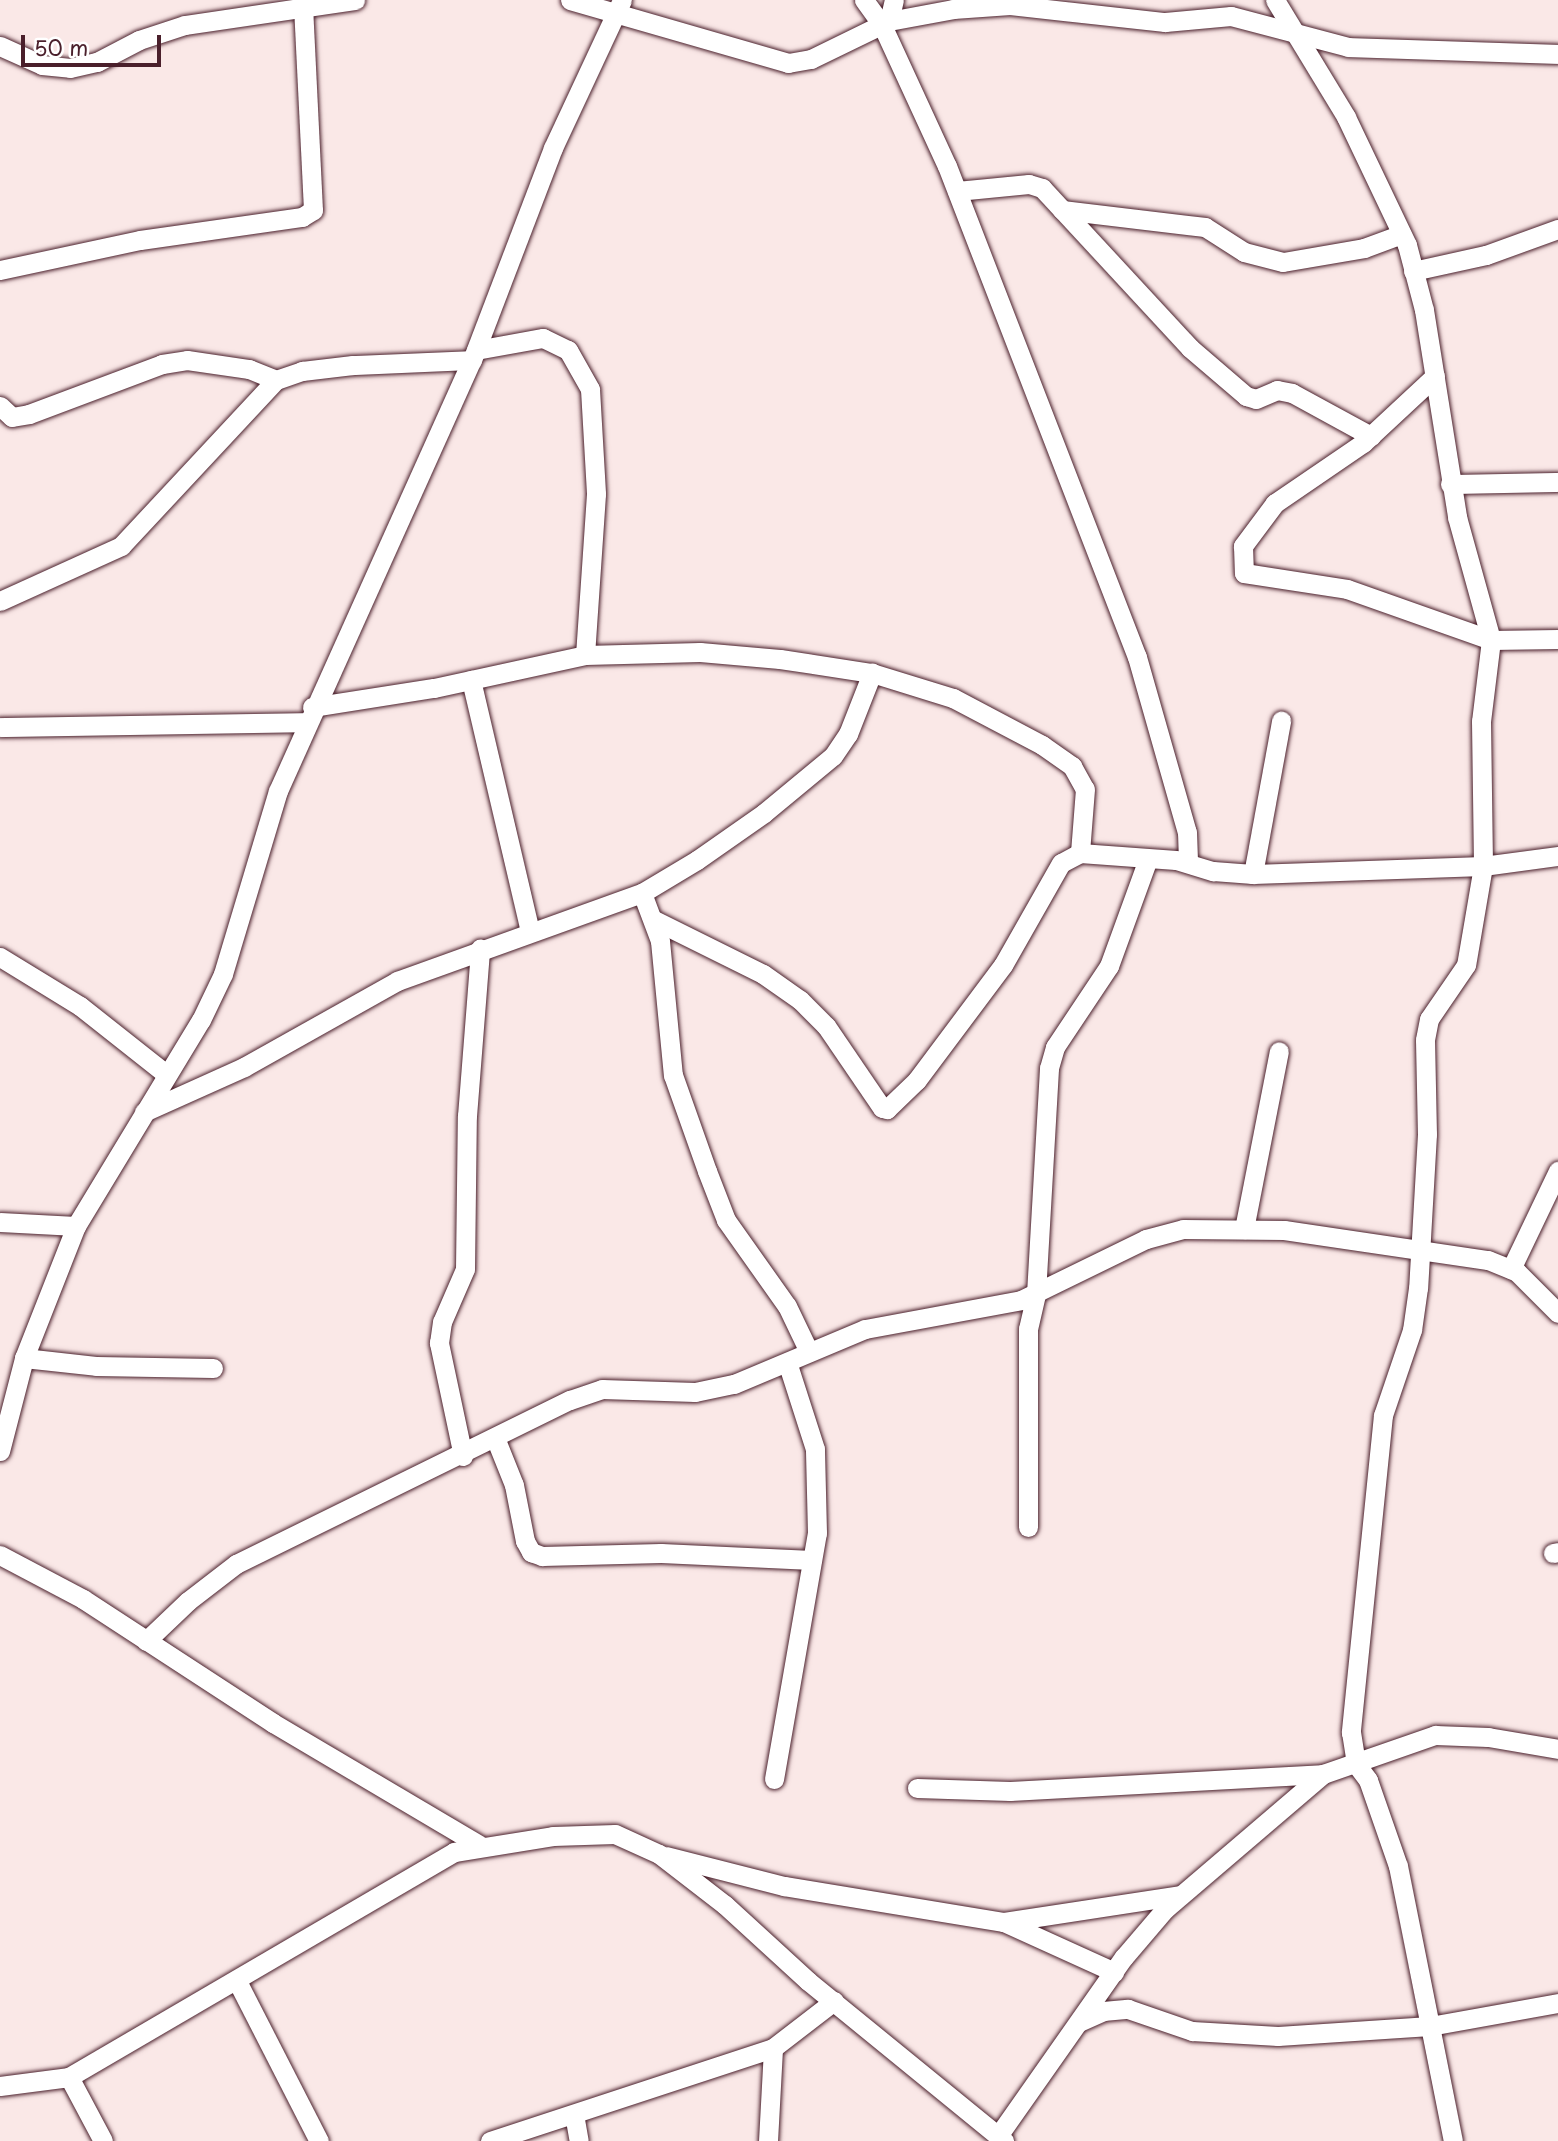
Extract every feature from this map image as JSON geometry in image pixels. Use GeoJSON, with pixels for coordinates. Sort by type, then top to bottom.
{"type":"FeatureCollection","features":[{"type":"Feature","properties":{"kind":"street"},"geometry":{"type":"LineString","coordinates":[[0,46],[42,65],[70,68],[97,62],[139,40],[185,25],[355,0]]}},
{"type":"Feature","properties":{"kind":"street"},"geometry":{"type":"LineString","coordinates":[[569,0],[620,5],[761,58],[788,63],[811,59],[885,23],[953,9],[1010,5],[1165,22],[1231,16],[1348,47],[1558,54]]}},
{"type":"Feature","properties":{"kind":"street"},"geometry":{"type":"LineString","coordinates":[[864,0],[885,23],[957,191],[1137,657],[1186,832],[1188,862]]}},
{"type":"Feature","properties":{"kind":"street"},"geometry":{"type":"LineString","coordinates":[[885,23],[894,0]]}},
{"type":"Feature","properties":{"kind":"street"},"geometry":{"type":"LineString","coordinates":[[1275,0],[1291,31],[1346,117],[1402,234],[1413,271],[1435,376],[1450,484],[1491,640],[1481,721],[1483,866],[1466,965],[1429,1019],[1425,1041],[1427,1134],[1421,1253],[1412,1330],[1383,1415],[1351,1732],[1356,1764],[1368,1780],[1398,1866],[1453,2141]]}},
{"type":"Feature","properties":{"kind":"street"},"geometry":{"type":"LineString","coordinates":[[0,1451],[24,1358],[76,1226],[142,1112],[201,1020],[223,974],[278,791],[309,714],[474,355],[553,148],[620,5]]}},
{"type":"Feature","properties":{"kind":"street"},"geometry":{"type":"LineString","coordinates":[[0,270],[140,240],[302,217],[313,210],[303,8]]}},
{"type":"Feature","properties":{"kind":"street"},"geometry":{"type":"LineString","coordinates":[[957,191],[1029,184],[1042,188],[1190,348],[1246,396],[1256,399],[1277,390],[1292,393],[1371,436]]}},
{"type":"Feature","properties":{"kind":"street"},"geometry":{"type":"LineString","coordinates":[[1062,210],[1205,227],[1244,252],[1283,262],[1364,248],[1402,234]]}},
{"type":"Feature","properties":{"kind":"street"},"geometry":{"type":"LineString","coordinates":[[1413,271],[1486,256],[1558,229]]}},
{"type":"Feature","properties":{"kind":"street"},"geometry":{"type":"LineString","coordinates":[[0,601],[121,546],[276,380],[302,371],[474,355],[544,338],[568,350],[590,389],[596,494],[585,655]]}},
{"type":"Feature","properties":{"kind":"street"},"geometry":{"type":"LineString","coordinates":[[0,406],[12,417],[29,414],[162,364],[187,360],[249,369],[276,380]]}},
{"type":"Feature","properties":{"kind":"street"},"geometry":{"type":"LineString","coordinates":[[1435,376],[1371,436],[1275,503],[1243,545],[1244,573],[1347,589],[1491,640],[1558,639]]}},
{"type":"Feature","properties":{"kind":"street"},"geometry":{"type":"LineString","coordinates":[[1450,484],[1558,482]]}},
{"type":"Feature","properties":{"kind":"street"},"geometry":{"type":"LineString","coordinates":[[0,727],[309,714],[346,702],[471,680],[585,655],[701,652],[872,673],[953,698],[1005,722],[1072,766],[1084,789],[1080,853]]}},
{"type":"Feature","properties":{"kind":"street"},"geometry":{"type":"LineString","coordinates":[[142,1112],[244,1067],[397,981],[642,892],[764,813],[833,756],[848,734],[872,673]]}},
{"type":"Feature","properties":{"kind":"street"},"geometry":{"type":"LineString","coordinates":[[326,678],[346,702]]}},
{"type":"Feature","properties":{"kind":"street"},"geometry":{"type":"LineString","coordinates":[[471,680],[530,932]]}},
{"type":"Feature","properties":{"kind":"street"},"geometry":{"type":"LineString","coordinates":[[1253,874],[1281,721]]}},
{"type":"Feature","properties":{"kind":"street"},"geometry":{"type":"LineString","coordinates":[[654,919],[763,974],[800,1000],[826,1026],[882,1108],[887,1109],[917,1080],[1003,965],[1061,863],[1080,853],[1188,862],[1213,872],[1253,874],[1483,866],[1558,856]]}},
{"type":"Feature","properties":{"kind":"street"},"geometry":{"type":"LineString","coordinates":[[1028,1527],[1028,1329],[1036,1294],[1046,1092],[1052,1058],[1109,966],[1148,859]]}},
{"type":"Feature","properties":{"kind":"street"},"geometry":{"type":"LineString","coordinates":[[642,892],[654,919],[673,1075],[702,1159],[726,1220],[787,1306],[809,1352]]}},
{"type":"Feature","properties":{"kind":"street"},"geometry":{"type":"LineString","coordinates":[[463,1456],[439,1343],[442,1322],[465,1269],[467,1116],[480,949]]}},
{"type":"Feature","properties":{"kind":"street"},"geometry":{"type":"LineString","coordinates":[[0,957],[80,1006],[166,1074]]}},
{"type":"Feature","properties":{"kind":"street"},"geometry":{"type":"LineString","coordinates":[[1244,1229],[1279,1051]]}},
{"type":"Feature","properties":{"kind":"street"},"geometry":{"type":"LineString","coordinates":[[1511,1269],[1558,1171]]}},
{"type":"Feature","properties":{"kind":"street"},"geometry":{"type":"LineString","coordinates":[[0,1222],[76,1226]]}},
{"type":"Feature","properties":{"kind":"street"},"geometry":{"type":"LineString","coordinates":[[146,1641],[188,1601],[236,1564],[496,1440],[570,1400],[602,1389],[695,1392],[734,1384],[865,1329],[1036,1294],[1146,1239],[1182,1229],[1244,1229],[1346,1237],[1421,1253],[1488,1260],[1511,1269],[1558,1313]]}},
{"type":"Feature","properties":{"kind":"street"},"geometry":{"type":"LineString","coordinates":[[24,1358],[96,1366],[213,1368]]}},
{"type":"Feature","properties":{"kind":"street"},"geometry":{"type":"LineString","coordinates":[[774,1779],[817,1533],[815,1449],[787,1363]]}},
{"type":"Feature","properties":{"kind":"street"},"geometry":{"type":"LineString","coordinates":[[496,1440],[514,1485],[525,1541],[531,1552],[542,1556],[662,1553],[812,1560]]}},
{"type":"Feature","properties":{"kind":"street"},"geometry":{"type":"LineString","coordinates":[[0,1555],[83,1599],[273,1723],[479,1845]]}},
{"type":"Feature","properties":{"kind":"street"},"geometry":{"type":"LineString","coordinates":[[917,1788],[1010,1791],[1323,1774],[1435,1735],[1488,1737],[1558,1749]]}},
{"type":"Feature","properties":{"kind":"street"},"geometry":{"type":"LineString","coordinates":[[659,1854],[1001,2138],[1113,1974],[1181,1895],[1323,1774]]}},
{"type":"Feature","properties":{"kind":"street"},"geometry":{"type":"LineString","coordinates":[[0,2086],[69,2077],[346,1919],[415,1872],[479,1845],[615,1834],[659,1854],[784,1886],[1004,1922],[1113,1974],[1128,2008]]}},
{"type":"Feature","properties":{"kind":"street"},"geometry":{"type":"LineString","coordinates":[[1004,1922],[1181,1895]]}},
{"type":"Feature","properties":{"kind":"street"},"geometry":{"type":"LineString","coordinates":[[237,1981],[319,2141]]}},
{"type":"Feature","properties":{"kind":"street"},"geometry":{"type":"LineString","coordinates":[[489,2141],[773,2048],[834,2001]]}},
{"type":"Feature","properties":{"kind":"street"},"geometry":{"type":"LineString","coordinates":[[1080,2022],[1103,2011],[1128,2008],[1192,2031],[1235,2036],[1430,2026],[1558,2003]]}},
{"type":"Feature","properties":{"kind":"street"},"geometry":{"type":"LineString","coordinates":[[768,2141],[773,2048]]}},
{"type":"Feature","properties":{"kind":"street"},"geometry":{"type":"LineString","coordinates":[[69,2077],[103,2141]]}},
{"type":"Feature","properties":{"kind":"street"},"geometry":{"type":"LineString","coordinates":[[575,2114],[579,2141]]}}]}
